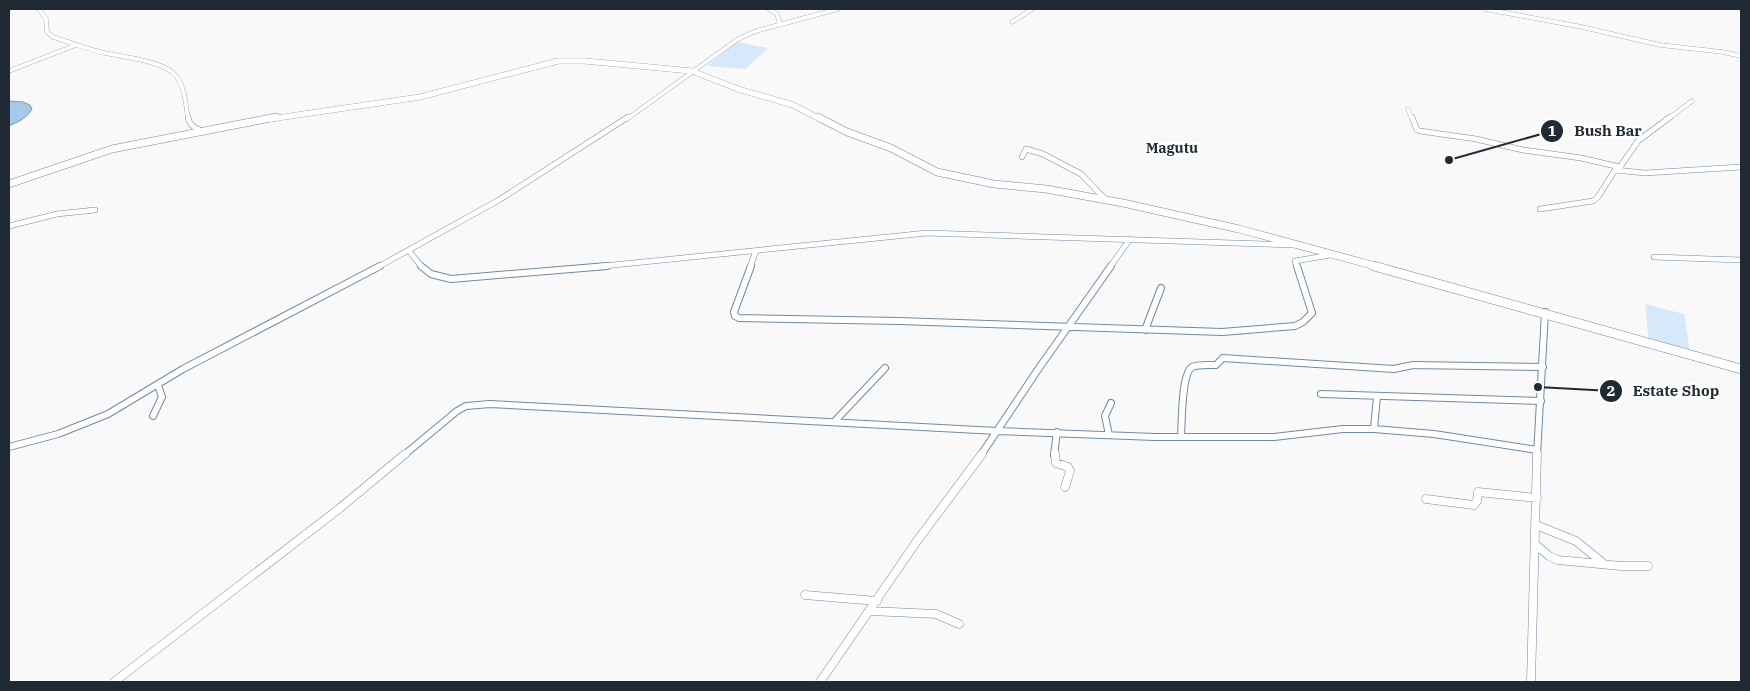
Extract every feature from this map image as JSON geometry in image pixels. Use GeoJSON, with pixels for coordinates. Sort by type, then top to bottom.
{"type":"FeatureCollection","features":[{"type":"Feature","properties":{"kind":"street"},"geometry":{"type":"LineString","coordinates":[[39,9],[44,12],[47,32],[49,34],[76,45],[104,53],[135,57],[172,72],[178,78],[185,97],[188,121],[194,128],[202,131]]}},
{"type":"Feature","properties":{"kind":"street"},"geometry":{"type":"LineString","coordinates":[[769,9],[777,14],[780,25]]}},
{"type":"Feature","properties":{"kind":"street"},"geometry":{"type":"LineString","coordinates":[[9,447],[58,434],[108,414],[183,369],[409,251],[507,195],[626,119],[738,38],[838,9]]}},
{"type":"Feature","properties":{"kind":"street"},"geometry":{"type":"LineString","coordinates":[[1012,22],[1032,9]]}},
{"type":"Feature","properties":{"kind":"street"},"geometry":{"type":"LineString","coordinates":[[1485,9],[1582,27],[1660,45],[1723,52],[1741,56]]}},
{"type":"Feature","properties":{"kind":"street"},"geometry":{"type":"LineString","coordinates":[[9,71],[76,45]]}},
{"type":"Feature","properties":{"kind":"street"},"geometry":{"type":"LineString","coordinates":[[9,184],[112,149],[300,113],[420,97],[558,61],[585,61],[692,71],[793,105],[846,132],[891,148],[938,172],[994,184],[1046,189],[1106,200],[1239,229],[1295,246],[1545,312],[1741,369]]}},
{"type":"Feature","properties":{"kind":"street"},"geometry":{"type":"LineString","coordinates":[[1540,209],[1593,201],[1598,197],[1638,141],[1692,101]]}},
{"type":"Feature","properties":{"kind":"street"},"geometry":{"type":"LineString","coordinates":[[1408,109],[1417,130],[1420,132],[1476,138],[1523,150],[1581,158],[1645,173],[1741,167]]}},
{"type":"Feature","properties":{"kind":"street"},"geometry":{"type":"LineString","coordinates":[[1022,157],[1026,148],[1043,154],[1081,174],[1106,200]]}},
{"type":"Feature","properties":{"kind":"street"},"geometry":{"type":"LineString","coordinates":[[9,226],[57,214],[95,210]]}},
{"type":"Feature","properties":{"kind":"street"},"geometry":{"type":"LineString","coordinates":[[409,251],[418,266],[431,275],[439,279],[451,280],[927,233],[1295,246]]}},
{"type":"Feature","properties":{"kind":"street"},"geometry":{"type":"LineString","coordinates":[[820,682],[917,541],[972,469],[1130,239]]}},
{"type":"Feature","properties":{"kind":"street"},"geometry":{"type":"LineString","coordinates":[[756,251],[734,312],[735,316],[739,318],[1070,325],[1144,330],[1222,332],[1295,326],[1303,322],[1312,312],[1295,261],[1330,255]]}},
{"type":"Feature","properties":{"kind":"street"},"geometry":{"type":"LineString","coordinates":[[1654,257],[1741,260]]}},
{"type":"Feature","properties":{"kind":"street"},"geometry":{"type":"LineString","coordinates":[[1144,330],[1161,288]]}},
{"type":"Feature","properties":{"kind":"street"},"geometry":{"type":"LineString","coordinates":[[1531,682],[1537,450],[1545,312]]}},
{"type":"Feature","properties":{"kind":"street"},"geometry":{"type":"LineString","coordinates":[[1181,438],[1183,396],[1189,370],[1194,366],[1216,365],[1223,358],[1394,369],[1413,365],[1543,367]]}},
{"type":"Feature","properties":{"kind":"street"},"geometry":{"type":"LineString","coordinates":[[834,422],[885,368]]}},
{"type":"Feature","properties":{"kind":"street"},"geometry":{"type":"LineString","coordinates":[[153,416],[162,397],[158,385]]}},
{"type":"Feature","properties":{"kind":"street"},"geometry":{"type":"LineString","coordinates":[[1321,394],[1541,400]]}},
{"type":"Feature","properties":{"kind":"street"},"geometry":{"type":"LineString","coordinates":[[1374,429],[1377,396]]}},
{"type":"Feature","properties":{"kind":"street"},"geometry":{"type":"LineString","coordinates":[[1109,435],[1105,416],[1111,403]]}},
{"type":"Feature","properties":{"kind":"street"},"geometry":{"type":"LineString","coordinates":[[114,682],[324,520],[457,411],[466,406],[490,404],[997,431],[1181,438],[1274,437],[1343,429],[1374,429],[1434,434],[1537,450]]}},
{"type":"Feature","properties":{"kind":"street"},"geometry":{"type":"LineString","coordinates":[[1057,432],[1054,459],[1056,463],[1068,468],[1070,471],[1064,487]]}},
{"type":"Feature","properties":{"kind":"street"},"geometry":{"type":"LineString","coordinates":[[1426,499],[1474,505],[1477,502],[1478,492],[1537,498]]}},
{"type":"Feature","properties":{"kind":"street"},"geometry":{"type":"LineString","coordinates":[[1536,526],[1576,541],[1603,563]]}},
{"type":"Feature","properties":{"kind":"street"},"geometry":{"type":"LineString","coordinates":[[1536,545],[1558,560],[1621,566],[1648,566]]}},
{"type":"Feature","properties":{"kind":"street"},"geometry":{"type":"LineString","coordinates":[[805,595],[877,601]]}},
{"type":"Feature","properties":{"kind":"street"},"geometry":{"type":"LineString","coordinates":[[870,611],[936,614],[959,624]]}},
{"type":"Feature","properties":{"kind":"shaded area"},"geometry":{"type":"Polygon","coordinates":[[[737,42],[768,48],[745,69],[707,66],[737,42]]]}},
{"type":"Feature","properties":{"kind":"shaded area"},"geometry":{"type":"Polygon","coordinates":[[[1645,304],[1684,314],[1690,352],[1649,341],[1645,304]]]}},
{"type":"Feature","properties":{"kind":"water"},"geometry":{"type":"Polygon","coordinates":[[[9,101],[23,102],[30,105],[32,109],[25,117],[9,126],[9,101]]]}},
{"type":"Feature","properties":{"kind":"place","name":"Bush Bar"},"geometry":{"type":"Point","coordinates":[1449,160]}},
{"type":"Feature","properties":{"kind":"place","name":"Estate Shop"},"geometry":{"type":"Point","coordinates":[1538,387]}},
{"type":"Feature","properties":{"kind":"district","name":"Magutu"},"geometry":{"type":"Point","coordinates":[1172,148]}}]}
